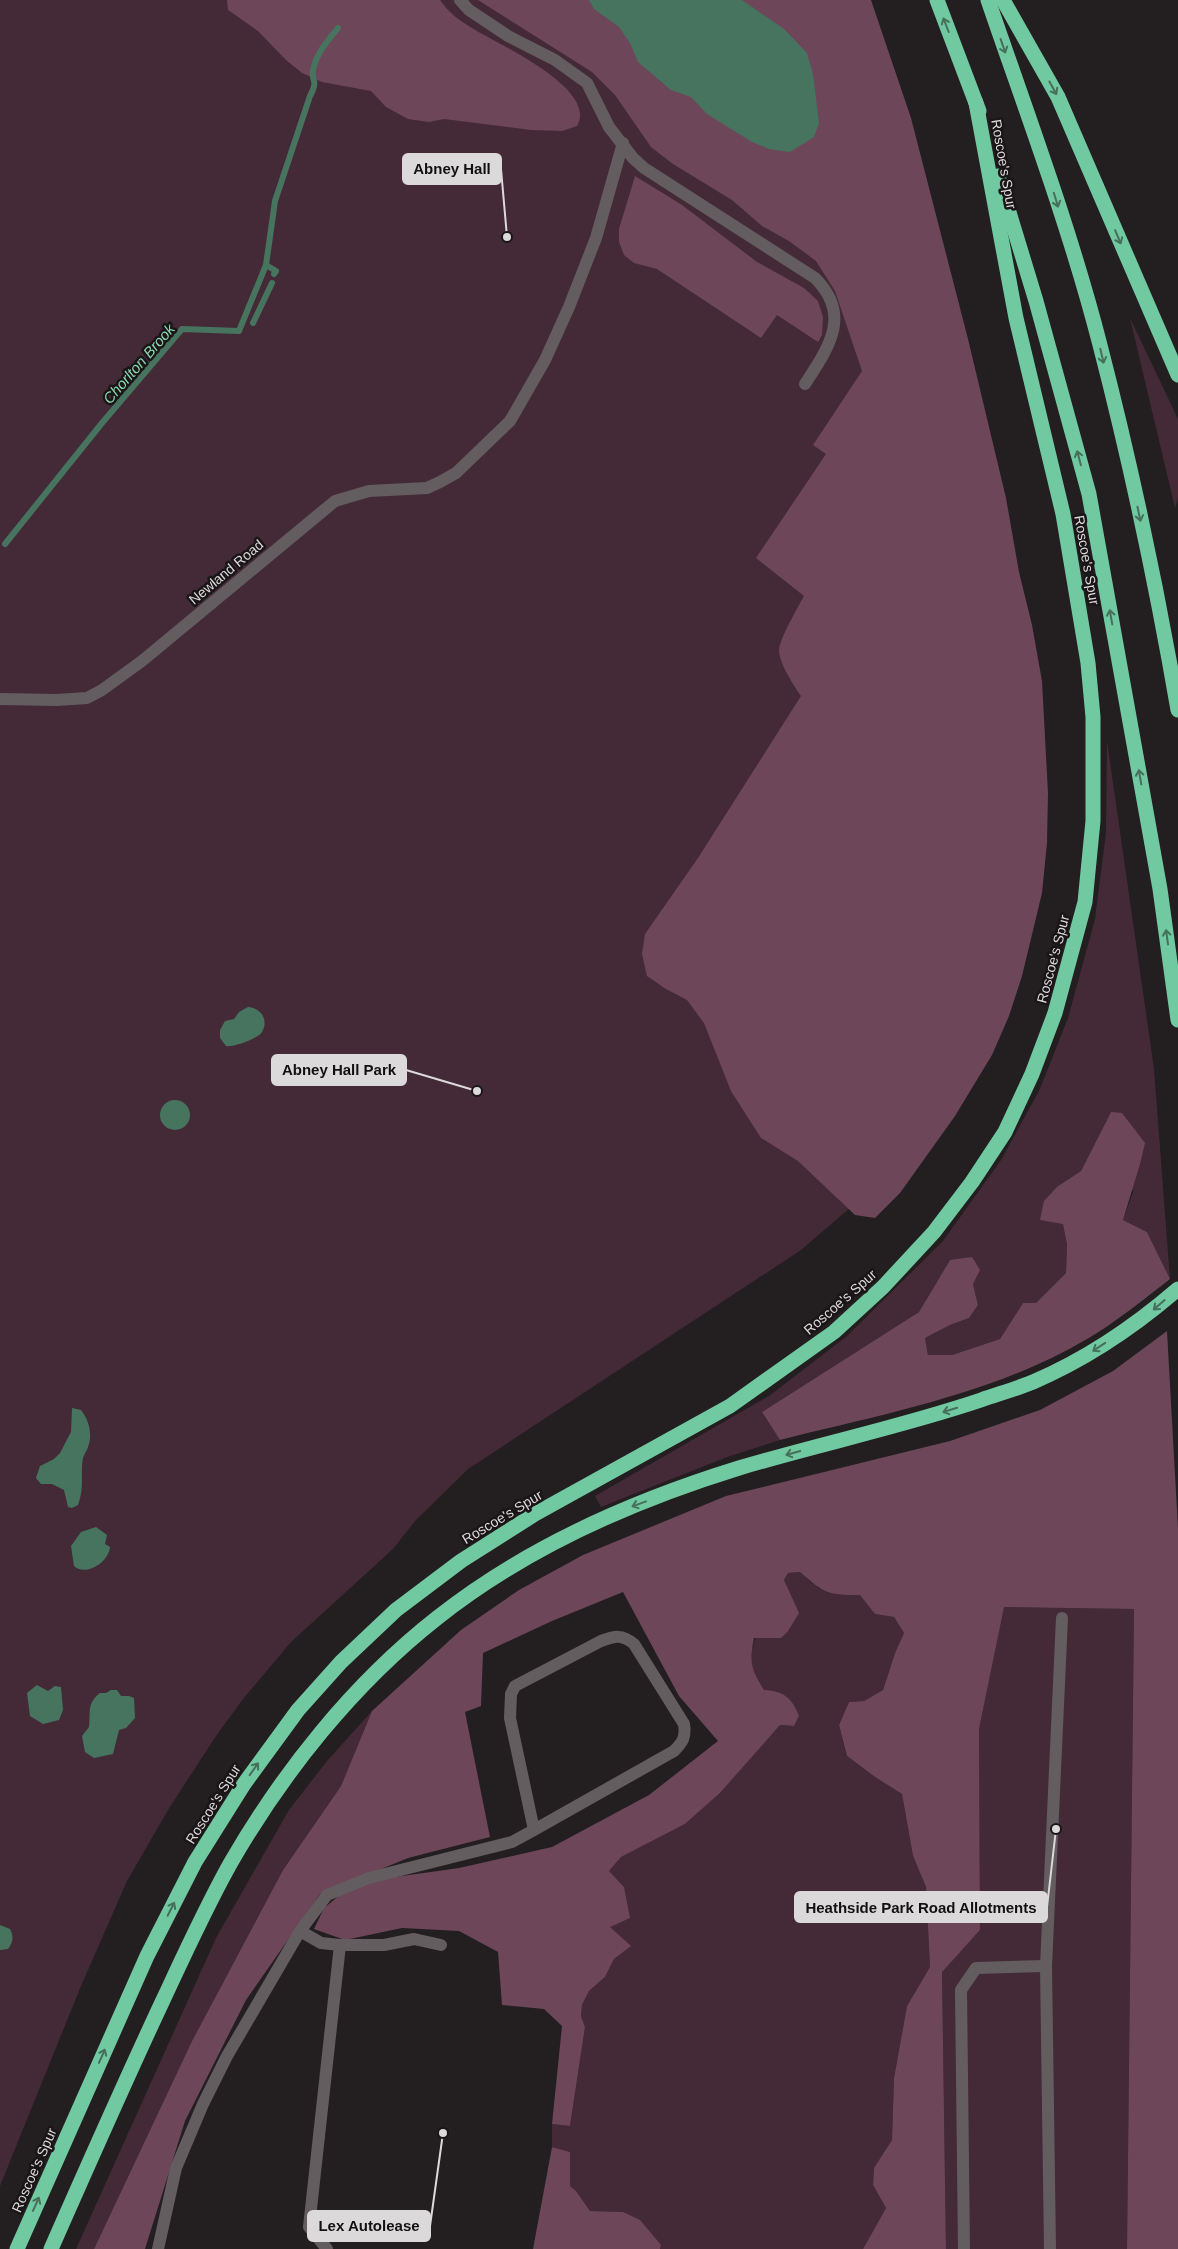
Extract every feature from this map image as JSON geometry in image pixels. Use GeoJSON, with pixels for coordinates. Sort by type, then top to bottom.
{"type":"FeatureCollection","features":[{"type":"Feature","properties":{"kind":"highway"},"geometry":{"type":"LineString","coordinates":[[937,0],[976,103],[1036,301],[1090,494],[1160,889],[1178,1020]]}},
{"type":"Feature","properties":{"kind":"highway"},"geometry":{"type":"LineString","coordinates":[[988,0],[1056,197],[1100,344],[1136,499],[1167,646],[1178,710]]}},
{"type":"Feature","properties":{"kind":"highway"},"geometry":{"type":"LineString","coordinates":[[1003,0],[1058,97],[1178,375]]}},
{"type":"Feature","properties":{"kind":"highway","name":"Roscoe's Spur"},"geometry":{"type":"LineString","coordinates":[[16,2249],[147,1956],[195,1862],[244,1784],[298,1710],[341,1662],[396,1610],[461,1561],[535,1514],[730,1406],[834,1332],[884,1287],[934,1232],[972,1182],[1004,1132],[1032,1074],[1056,1013],[1085,902],[1093,821],[1093,718],[1088,663],[1063,514],[1016,318],[976,103]]}},
{"type":"Feature","properties":{"kind":"highway"},"geometry":{"type":"LineString","coordinates":[[51,2249],[133,2063],[184,1954],[229,1866],[259,1816],[295,1766],[353,1696],[396,1653],[436,1618],[523,1559],[627,1508],[738,1468],[948,1411],[1032,1382],[1090,1353],[1140,1321],[1178,1289]]}},
{"type":"Feature","properties":{"kind":"street"},"geometry":{"type":"LineString","coordinates":[[460,0],[469,10],[492,26],[555,60],[587,84],[610,127],[632,158],[644,168],[815,278],[824,287],[833,301],[832,330],[828,349],[805,384]]}},
{"type":"Feature","properties":{"kind":"street","name":"Newland Road"},"geometry":{"type":"LineString","coordinates":[[0,699],[56,700],[87,698],[142,661],[335,501],[369,491],[427,488],[456,473],[471,460],[510,421],[545,360],[569,307],[596,238],[623,143]]}},
{"type":"Feature","properties":{"kind":"street"},"geometry":{"type":"LineString","coordinates":[[1050,2249],[1046,1966],[1062,1618]]}},
{"type":"Feature","properties":{"kind":"street"},"geometry":{"type":"LineString","coordinates":[[158,2249],[176,2168],[203,2104],[226,2056],[300,1931],[327,1895],[368,1878],[512,1842],[534,1830],[674,1751],[682,1743],[685,1735],[684,1724],[634,1644],[626,1637],[615,1636],[601,1641],[515,1686],[511,1694],[510,1718],[534,1830]]}},
{"type":"Feature","properties":{"kind":"street"},"geometry":{"type":"LineString","coordinates":[[300,1931],[320,1943],[340,1945],[384,1945],[414,1939],[440,1944]]}},
{"type":"Feature","properties":{"kind":"street"},"geometry":{"type":"LineString","coordinates":[[327,2249],[309,2227],[340,1945]]}},
{"type":"Feature","properties":{"kind":"street"},"geometry":{"type":"LineString","coordinates":[[964,2249],[961,1990],[976,1968],[1046,1966]]}},
{"type":"Feature","properties":{"kind":"shaded area"},"geometry":{"type":"Polygon","coordinates":[[[0,0],[858,0],[880,1182],[801,1250],[468,1469],[415,1521],[393,1549],[291,1642],[243,1699],[216,1736],[168,1810],[127,1881],[81,1986],[0,2186],[0,0]]]}},
{"type":"Feature","properties":{"kind":"shaded area"},"geometry":{"type":"Polygon","coordinates":[[[227,0],[440,0],[450,12],[463,22],[541,68],[560,82],[573,97],[580,111],[577,126],[562,131],[531,130],[444,119],[429,122],[408,119],[386,107],[371,91],[322,82],[302,73],[286,60],[258,31],[228,10],[227,0]]]}},
{"type":"Feature","properties":{"kind":"shaded area"},"geometry":{"type":"Polygon","coordinates":[[[478,0],[871,0],[911,118],[968,339],[1006,498],[1019,572],[1032,625],[1042,681],[1048,793],[1047,843],[1042,893],[1022,976],[1009,1016],[992,1055],[955,1116],[900,1193],[875,1218],[855,1215],[798,1161],[761,1138],[731,1091],[704,1023],[687,1000],[647,976],[642,954],[645,934],[698,858],[801,696],[784,668],[779,650],[786,631],[804,596],[756,558],[826,454],[813,445],[862,371],[835,291],[816,261],[789,241],[762,226],[732,200],[673,164],[651,147],[615,95],[592,72],[478,0]]]}},
{"type":"Feature","properties":{"kind":"shaded area"},"geometry":{"type":"Polygon","coordinates":[[[589,0],[742,0],[784,29],[807,53],[813,74],[819,123],[814,137],[790,152],[769,149],[752,142],[707,114],[691,97],[671,90],[638,62],[630,43],[619,27],[594,9],[589,0]]]}},
{"type":"Feature","properties":{"kind":"shaded area"},"geometry":{"type":"Polygon","coordinates":[[[635,176],[682,205],[757,262],[804,288],[818,301],[823,317],[822,335],[818,342],[777,315],[761,338],[657,269],[634,263],[624,255],[619,242],[619,229],[635,176]]]}},
{"type":"Feature","properties":{"kind":"shaded area"},"geometry":{"type":"Polygon","coordinates":[[[1130,318],[1178,419],[1178,498],[1175,508],[1130,318]]]}},
{"type":"Feature","properties":{"kind":"shaded area"},"geometry":{"type":"Polygon","coordinates":[[[1107,741],[1154,1069],[1170,1279],[1147,1232],[1123,1220],[1133,1192],[1111,1112],[1081,1171],[1058,1186],[1067,1244],[1066,1273],[1036,1303],[1023,1303],[1000,1339],[952,1355],[928,1355],[925,1338],[969,1318],[978,1305],[973,1284],[950,1260],[919,1312],[762,1412],[780,1440],[727,1457],[601,1507],[595,1496],[769,1396],[847,1336],[943,1241],[1001,1160],[1039,1091],[1068,1018],[1095,919],[1106,833],[1107,741]]]}},
{"type":"Feature","properties":{"kind":"shaded area"},"geometry":{"type":"Polygon","coordinates":[[[248,1007],[257,1010],[262,1015],[265,1023],[262,1032],[245,1042],[234,1046],[226,1046],[220,1038],[220,1030],[225,1021],[234,1019],[239,1012],[248,1007]]]}},
{"type":"Feature","properties":{"kind":"shaded area"},"geometry":{"type":"Polygon","coordinates":[[[175,1100],[186,1104],[190,1115],[186,1126],[175,1130],[164,1126],[160,1115],[164,1104],[175,1100]]]}},
{"type":"Feature","properties":{"kind":"shaded area"},"geometry":{"type":"Polygon","coordinates":[[[1111,1112],[1122,1113],[1145,1143],[1123,1220],[1147,1232],[1170,1279],[1087,1339],[1051,1358],[1014,1374],[976,1388],[898,1411],[780,1440],[762,1412],[919,1312],[950,1260],[972,1257],[980,1270],[973,1284],[978,1305],[969,1318],[925,1338],[928,1355],[952,1355],[1000,1339],[1023,1303],[1036,1303],[1066,1273],[1067,1244],[1063,1224],[1040,1220],[1044,1201],[1058,1186],[1081,1171],[1111,1112]]]}},
{"type":"Feature","properties":{"kind":"shaded area"},"geometry":{"type":"Polygon","coordinates":[[[1167,1331],[1178,1528],[1178,2249],[1127,2249],[1134,1609],[1004,1607],[979,1729],[980,1930],[942,1972],[946,2249],[863,2249],[886,2208],[873,2185],[874,2168],[892,2140],[894,2078],[907,2006],[930,1967],[926,1887],[913,1856],[902,1794],[847,1756],[839,1725],[849,1702],[864,1701],[883,1690],[895,1653],[904,1633],[894,1617],[875,1614],[860,1595],[840,1595],[827,1592],[815,1585],[800,1572],[788,1573],[784,1580],[799,1613],[788,1631],[781,1638],[754,1638],[752,1654],[752,1666],[764,1690],[782,1694],[793,1704],[799,1716],[794,1726],[780,1725],[720,1793],[685,1824],[621,1857],[609,1871],[624,1887],[630,1918],[610,1927],[631,1946],[614,1959],[605,1977],[589,1991],[582,2005],[581,2016],[585,2027],[570,2126],[552,2124],[562,2026],[544,2009],[502,2005],[498,1952],[459,1931],[402,1928],[345,1940],[314,1929],[324,1908],[340,1895],[381,1879],[459,1868],[552,1847],[649,1795],[718,1741],[679,1696],[623,1592],[552,1621],[483,1653],[481,1706],[465,1712],[490,1837],[408,1858],[320,1894],[246,2000],[185,2121],[145,2249],[94,2249],[192,2041],[283,1870],[341,1786],[372,1711],[461,1630],[519,1590],[583,1555],[726,1496],[950,1441],[1040,1410],[1113,1371],[1167,1331]]]}},
{"type":"Feature","properties":{"kind":"shaded area"},"geometry":{"type":"Polygon","coordinates":[[[72,1408],[81,1410],[84,1414],[88,1423],[90,1438],[83,1458],[80,1498],[78,1505],[72,1508],[68,1507],[64,1490],[52,1484],[41,1484],[36,1478],[40,1466],[54,1459],[60,1453],[71,1432],[72,1408]]]}},
{"type":"Feature","properties":{"kind":"shaded area"},"geometry":{"type":"Polygon","coordinates":[[[96,1527],[107,1535],[105,1544],[110,1547],[109,1553],[96,1566],[85,1570],[79,1569],[74,1566],[71,1546],[81,1532],[96,1527]]]}},
{"type":"Feature","properties":{"kind":"shaded area"},"geometry":{"type":"Polygon","coordinates":[[[800,1572],[815,1585],[827,1592],[833,1594],[860,1594],[875,1614],[894,1617],[904,1633],[895,1653],[883,1690],[864,1701],[849,1702],[839,1725],[847,1756],[902,1794],[913,1856],[926,1887],[930,1967],[907,2006],[894,2078],[892,2140],[874,2169],[873,2185],[886,2208],[863,2249],[660,2249],[661,2245],[623,2212],[590,2211],[576,2191],[570,2186],[570,2152],[552,2147],[552,2124],[570,2126],[585,2027],[581,2016],[582,2005],[589,1991],[605,1977],[614,1959],[630,1946],[609,1927],[624,1887],[609,1871],[621,1857],[685,1824],[720,1793],[780,1725],[794,1726],[799,1716],[765,1691],[755,1678],[751,1665],[756,1637],[762,1623],[786,1585],[784,1580],[788,1573],[800,1572]]]}},
{"type":"Feature","properties":{"kind":"shaded area"},"geometry":{"type":"Polygon","coordinates":[[[1003,1607],[1134,1609],[1127,2249],[946,2249],[942,1971],[980,1930],[979,1729],[1003,1607]]]}},
{"type":"Feature","properties":{"kind":"shaded area"},"geometry":{"type":"Polygon","coordinates":[[[37,1685],[48,1691],[55,1686],[61,1687],[63,1710],[59,1720],[43,1724],[30,1716],[27,1693],[37,1685]]]}},
{"type":"Feature","properties":{"kind":"shaded area"},"geometry":{"type":"Polygon","coordinates":[[[111,1690],[117,1690],[121,1696],[134,1698],[135,1718],[126,1728],[119,1730],[113,1754],[94,1758],[85,1752],[82,1736],[89,1727],[90,1709],[93,1701],[100,1693],[106,1693],[111,1690]]]}},
{"type":"Feature","properties":{"kind":"shaded area"},"geometry":{"type":"Polygon","coordinates":[[[372,1711],[341,1786],[283,1870],[192,2041],[94,2249],[76,2249],[216,1938],[289,1810],[327,1761],[372,1711]]]}},
{"type":"Feature","properties":{"kind":"shaded area"},"geometry":{"type":"Polygon","coordinates":[[[0,1925],[10,1929],[12,1935],[11,1944],[8,1949],[0,1950],[0,1925]]]}},
{"type":"Feature","properties":{"kind":"shaded area"},"geometry":{"type":"Polygon","coordinates":[[[552,2147],[570,2152],[570,2186],[576,2191],[590,2211],[623,2212],[640,2220],[661,2245],[660,2249],[533,2249],[552,2147]]]}},
{"type":"Feature","properties":{"kind":"waterway","name":"Chorlton Brook"},"geometry":{"type":"LineString","coordinates":[[5,544],[102,423],[182,329],[239,331],[266,265],[275,201],[314,86],[313,70],[317,58],[338,28]]}},
{"type":"Feature","properties":{"kind":"waterway"},"geometry":{"type":"LineString","coordinates":[[266,265],[276,271],[274,274]]}},
{"type":"Feature","properties":{"kind":"waterway"},"geometry":{"type":"LineString","coordinates":[[253,323],[272,283]]}},
{"type":"Feature","properties":{"kind":"place","name":"Abney Hall"},"geometry":{"type":"Point","coordinates":[507,237]}},
{"type":"Feature","properties":{"kind":"place","name":"Abney Hall Park"},"geometry":{"type":"Point","coordinates":[477,1091]}},
{"type":"Feature","properties":{"kind":"place","name":"Heathside Park Road Allotments"},"geometry":{"type":"Point","coordinates":[1056,1829]}},
{"type":"Feature","properties":{"kind":"place","name":"Lex Autolease"},"geometry":{"type":"Point","coordinates":[443,2133]}}]}
